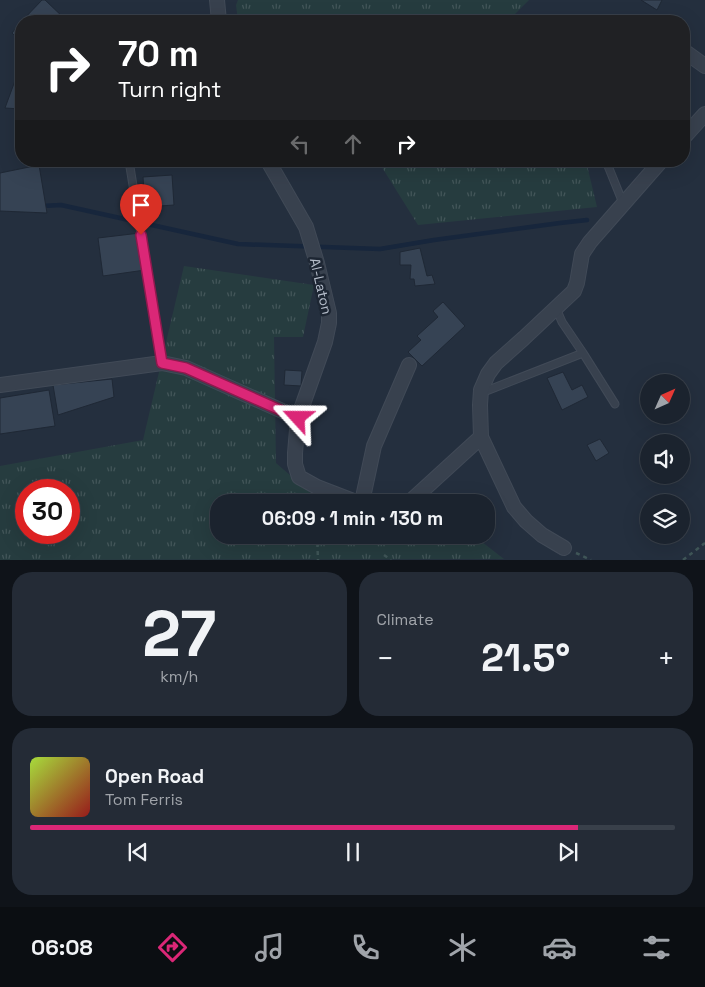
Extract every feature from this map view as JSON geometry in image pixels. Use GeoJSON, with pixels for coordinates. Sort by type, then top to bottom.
{"type":"FeatureCollection","features":[{"type":"Feature","properties":{"kind":"street"},"geometry":{"type":"LineString","coordinates":[[217,0],[218,15]]}},
{"type":"Feature","properties":{"kind":"street"},"geometry":{"type":"LineString","coordinates":[[690,55],[705,66]]}},
{"type":"Feature","properties":{"kind":"street"},"geometry":{"type":"LineString","coordinates":[[690,130],[705,114]]}},
{"type":"Feature","properties":{"kind":"street","name":"Al-Laton"},"geometry":{"type":"LineString","coordinates":[[271,167],[306,227],[329,313],[325,342],[298,418],[294,453],[295,464],[299,477],[335,494]]}},
{"type":"Feature","properties":{"kind":"street"},"geometry":{"type":"LineString","coordinates":[[564,548],[542,535],[514,508],[481,437],[481,393],[488,374],[496,363],[574,291],[582,254],[590,242],[656,167]]}},
{"type":"Feature","properties":{"kind":"street"},"geometry":{"type":"LineString","coordinates":[[0,385],[162,363],[186,368],[298,418]]}},
{"type":"Feature","properties":{"kind":"street"},"geometry":{"type":"LineString","coordinates":[[364,494],[374,446],[409,365]]}},
{"type":"Feature","properties":{"kind":"street"},"geometry":{"type":"LineString","coordinates":[[419,494],[481,437]]}},
{"type":"Feature","properties":{"kind":"lane"},"geometry":{"type":"LineString","coordinates":[[130,167],[162,363]]}},
{"type":"Feature","properties":{"kind":"lane"},"geometry":{"type":"LineString","coordinates":[[608,167],[623,203]]}},
{"type":"Feature","properties":{"kind":"lane"},"geometry":{"type":"LineString","coordinates":[[556,308],[562,322],[615,404]]}},
{"type":"Feature","properties":{"kind":"lane"},"geometry":{"type":"LineString","coordinates":[[481,393],[583,353]]}},
{"type":"Feature","properties":{"kind":"path"},"geometry":{"type":"LineString","coordinates":[[682,560],[705,542]]}},
{"type":"Feature","properties":{"kind":"path"},"geometry":{"type":"LineString","coordinates":[[317,544],[318,560]]}},
{"type":"Feature","properties":{"kind":"path"},"geometry":{"type":"LineString","coordinates":[[384,556],[391,560]]}},
{"type":"Feature","properties":{"kind":"green space"},"geometry":{"type":"Polygon","coordinates":[[[238,0],[529,0],[514,15],[237,15],[236,5],[238,0]]]}},
{"type":"Feature","properties":{"kind":"green space"},"geometry":{"type":"Polygon","coordinates":[[[382,167],[587,167],[597,207],[418,225],[382,167]]]}},
{"type":"Feature","properties":{"kind":"green space"},"geometry":{"type":"Polygon","coordinates":[[[184,266],[314,285],[303,337],[274,337],[276,463],[312,494],[210,494],[210,544],[485,544],[504,559],[0,560],[0,466],[143,440],[184,266]]]}},
{"type":"Feature","properties":{"kind":"building"},"geometry":{"type":"Polygon","coordinates":[[[42,0],[45,0],[61,15],[28,15],[42,0]]]}},
{"type":"Feature","properties":{"kind":"building"},"geometry":{"type":"Polygon","coordinates":[[[641,0],[662,0],[657,10],[641,0]]]}},
{"type":"Feature","properties":{"kind":"building"},"geometry":{"type":"Polygon","coordinates":[[[15,81],[15,109],[5,108],[15,81]]]}},
{"type":"Feature","properties":{"kind":"building"},"geometry":{"type":"Polygon","coordinates":[[[29,167],[39,167],[47,213],[0,211],[0,173],[29,167]]]}},
{"type":"Feature","properties":{"kind":"building"},"geometry":{"type":"Polygon","coordinates":[[[172,175],[174,205],[145,207],[143,177],[172,175]]]}},
{"type":"Feature","properties":{"kind":"building"},"geometry":{"type":"Polygon","coordinates":[[[140,233],[145,270],[103,276],[98,238],[140,233]]]}},
{"type":"Feature","properties":{"kind":"building"},"geometry":{"type":"Polygon","coordinates":[[[420,248],[427,276],[432,275],[435,284],[415,286],[414,279],[410,279],[411,265],[400,265],[400,252],[420,248]]]}},
{"type":"Feature","properties":{"kind":"building"},"geometry":{"type":"Polygon","coordinates":[[[443,302],[465,326],[422,366],[408,352],[421,340],[417,336],[438,317],[433,311],[443,302]]]}},
{"type":"Feature","properties":{"kind":"building"},"geometry":{"type":"Polygon","coordinates":[[[285,370],[302,371],[301,386],[284,385],[285,370]]]}},
{"type":"Feature","properties":{"kind":"building"},"geometry":{"type":"Polygon","coordinates":[[[563,372],[572,390],[582,385],[588,397],[562,410],[547,378],[563,372]]]}},
{"type":"Feature","properties":{"kind":"building"},"geometry":{"type":"Polygon","coordinates":[[[112,379],[114,397],[58,415],[53,385],[112,379]]]}},
{"type":"Feature","properties":{"kind":"building"},"geometry":{"type":"Polygon","coordinates":[[[49,390],[55,426],[0,434],[0,398],[49,390]]]}},
{"type":"Feature","properties":{"kind":"building"},"geometry":{"type":"Polygon","coordinates":[[[600,439],[609,453],[596,461],[587,445],[600,439]]]}},
{"type":"Feature","properties":{"kind":"waterway"},"geometry":{"type":"LineString","coordinates":[[42,206],[61,205],[238,244],[380,249],[587,220]]}},
{"type":"Feature","properties":{"kind":"route"},"geometry":{"type":"LineString","coordinates":[[141,235],[162,363],[186,368],[298,418]]}}]}
